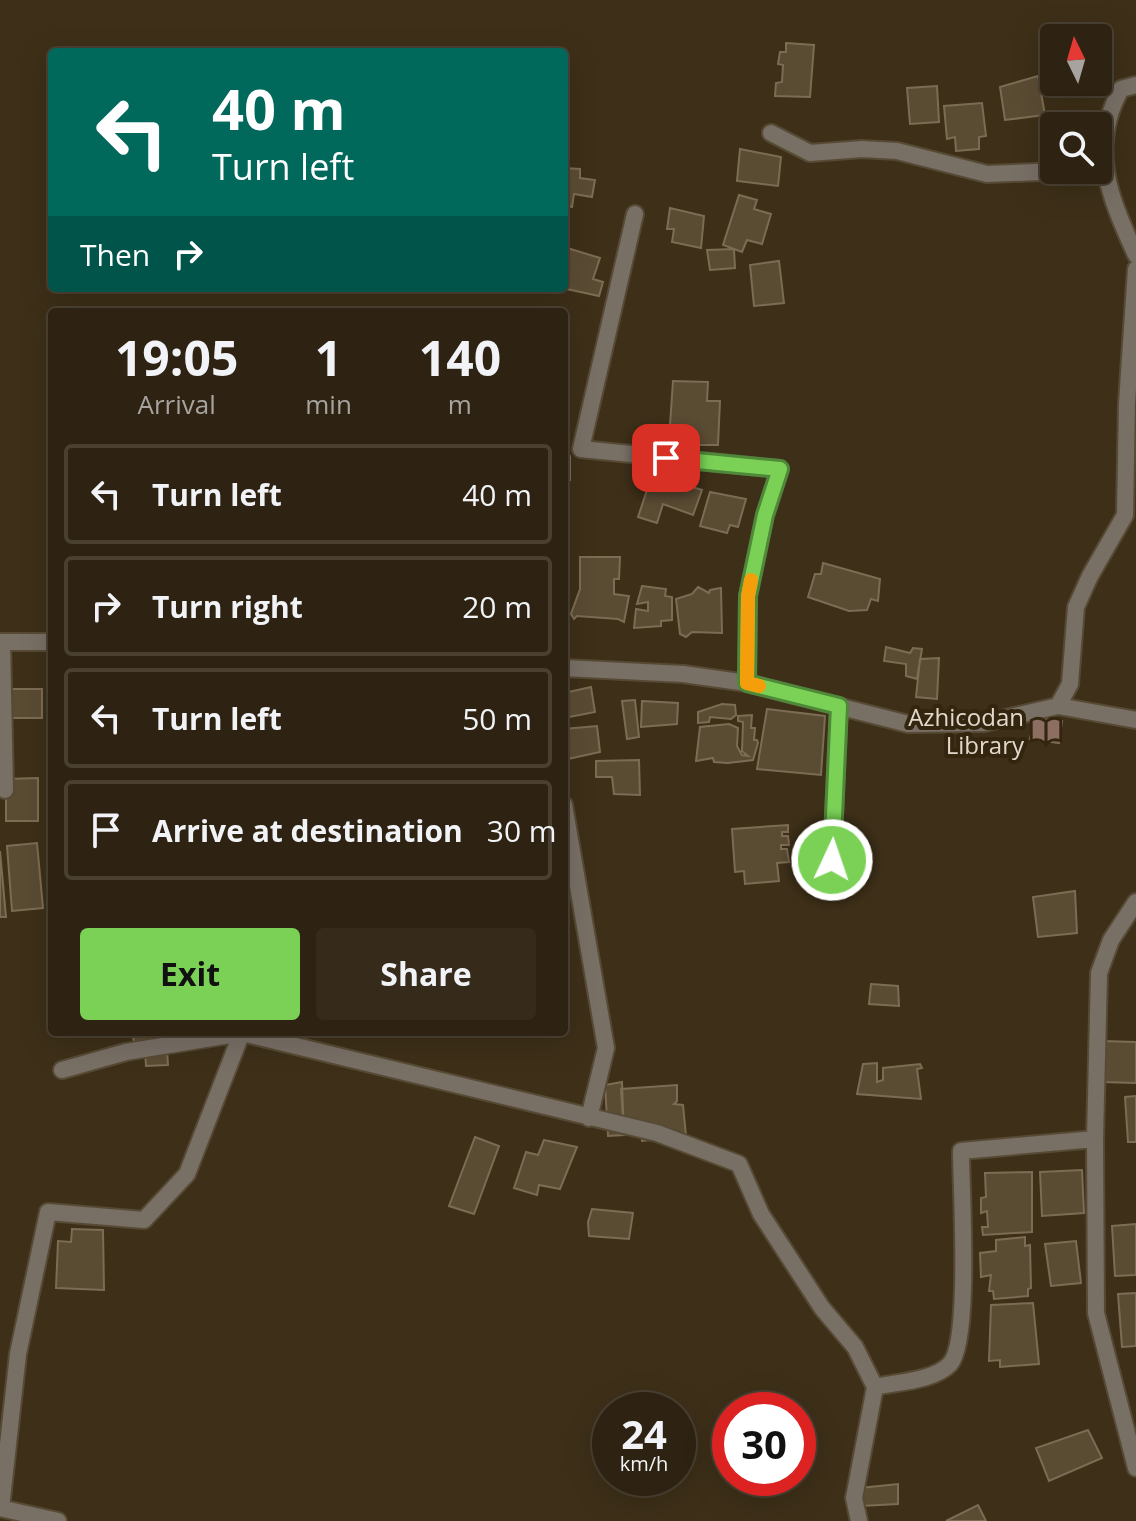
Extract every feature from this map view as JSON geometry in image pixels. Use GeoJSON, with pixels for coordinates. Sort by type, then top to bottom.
{"type":"FeatureCollection","features":[{"type":"Feature","properties":{"kind":"street"},"geometry":{"type":"LineString","coordinates":[[1108,112],[1121,89],[1136,85]]}},
{"type":"Feature","properties":{"kind":"street"},"geometry":{"type":"LineString","coordinates":[[771,133],[810,153],[862,149],[897,151],[987,174],[1040,172]]}},
{"type":"Feature","properties":{"kind":"street"},"geometry":{"type":"LineString","coordinates":[[1104,184],[1136,255]]}},
{"type":"Feature","properties":{"kind":"street"},"geometry":{"type":"LineString","coordinates":[[635,214],[581,449],[780,469],[765,515],[748,596],[747,683]]}},
{"type":"Feature","properties":{"kind":"street"},"geometry":{"type":"LineString","coordinates":[[1058,706],[1070,684],[1076,607],[1125,515],[1127,403],[1136,269]]}},
{"type":"Feature","properties":{"kind":"street"},"geometry":{"type":"LineString","coordinates":[[5,790],[1,642],[48,642]]}},
{"type":"Feature","properties":{"kind":"street"},"geometry":{"type":"LineString","coordinates":[[568,668],[683,674],[747,683],[908,724],[984,723],[1058,706],[1136,720]]}},
{"type":"Feature","properties":{"kind":"street"},"geometry":{"type":"LineString","coordinates":[[832,860],[839,706]]}},
{"type":"Feature","properties":{"kind":"street"},"geometry":{"type":"LineString","coordinates":[[568,828],[606,1048],[589,1118]]}},
{"type":"Feature","properties":{"kind":"street"},"geometry":{"type":"LineString","coordinates":[[1136,902],[1111,940],[1099,973],[1095,1139],[1096,1313],[1136,1468]]}},
{"type":"Feature","properties":{"kind":"street"},"geometry":{"type":"LineString","coordinates":[[62,1070],[126,1052],[219,1036]]}},
{"type":"Feature","properties":{"kind":"street"},"geometry":{"type":"LineString","coordinates":[[58,1521],[1,1508],[18,1354],[48,1212],[144,1220],[187,1174],[240,1036]]}},
{"type":"Feature","properties":{"kind":"street"},"geometry":{"type":"LineString","coordinates":[[258,1036],[657,1133],[739,1164],[761,1214],[822,1308],[855,1347],[875,1387],[854,1498],[859,1521]]}},
{"type":"Feature","properties":{"kind":"street"},"geometry":{"type":"LineString","coordinates":[[875,1387],[935,1374],[949,1365],[958,1352],[963,1316],[961,1151],[1095,1139]]}},
{"type":"Feature","properties":{"kind":"building"},"geometry":{"type":"Polygon","coordinates":[[[786,43],[814,45],[810,97],[775,96],[776,83],[782,82],[783,65],[778,64],[780,52],[786,52],[786,43]]]}},
{"type":"Feature","properties":{"kind":"building"},"geometry":{"type":"Polygon","coordinates":[[[1038,76],[1044,112],[1040,112],[1040,116],[1005,120],[1000,87],[1038,76]]]}},
{"type":"Feature","properties":{"kind":"building"},"geometry":{"type":"Polygon","coordinates":[[[937,86],[939,122],[910,124],[907,88],[937,86]]]}},
{"type":"Feature","properties":{"kind":"building"},"geometry":{"type":"Polygon","coordinates":[[[982,103],[986,136],[979,137],[979,149],[956,151],[955,137],[947,139],[944,106],[982,103]]]}},
{"type":"Feature","properties":{"kind":"building"},"geometry":{"type":"Polygon","coordinates":[[[740,149],[781,157],[778,186],[737,181],[740,149]]]}},
{"type":"Feature","properties":{"kind":"building"},"geometry":{"type":"Polygon","coordinates":[[[568,168],[580,169],[580,178],[595,180],[592,197],[574,194],[572,207],[568,206],[568,168]]]}},
{"type":"Feature","properties":{"kind":"building"},"geometry":{"type":"Polygon","coordinates":[[[739,195],[757,200],[754,209],[771,214],[762,244],[747,240],[742,252],[723,245],[739,195]]]}},
{"type":"Feature","properties":{"kind":"building"},"geometry":{"type":"Polygon","coordinates":[[[670,208],[704,216],[701,248],[672,242],[674,229],[667,229],[670,208]]]}},
{"type":"Feature","properties":{"kind":"building"},"geometry":{"type":"Polygon","coordinates":[[[568,248],[600,258],[593,279],[603,282],[599,296],[568,289],[568,248]]]}},
{"type":"Feature","properties":{"kind":"building"},"geometry":{"type":"Polygon","coordinates":[[[734,249],[735,268],[710,270],[707,250],[734,249]]]}},
{"type":"Feature","properties":{"kind":"building"},"geometry":{"type":"Polygon","coordinates":[[[779,261],[784,303],[754,306],[750,265],[779,261]]]}},
{"type":"Feature","properties":{"kind":"building"},"geometry":{"type":"Polygon","coordinates":[[[673,381],[708,382],[707,401],[720,401],[718,445],[684,445],[684,426],[670,425],[673,381]]]}},
{"type":"Feature","properties":{"kind":"building"},"geometry":{"type":"Polygon","coordinates":[[[568,456],[570,456],[568,480],[568,456]]]}},
{"type":"Feature","properties":{"kind":"building"},"geometry":{"type":"Polygon","coordinates":[[[652,475],[702,490],[693,515],[663,504],[657,523],[638,517],[652,475]]]}},
{"type":"Feature","properties":{"kind":"building"},"geometry":{"type":"Polygon","coordinates":[[[710,492],[746,499],[738,527],[730,525],[727,533],[700,526],[710,492]]]}},
{"type":"Feature","properties":{"kind":"building"},"geometry":{"type":"Polygon","coordinates":[[[580,557],[620,557],[619,579],[614,579],[614,594],[629,596],[624,622],[577,616],[574,619],[571,614],[580,589],[580,557]]]}},
{"type":"Feature","properties":{"kind":"building"},"geometry":{"type":"Polygon","coordinates":[[[823,563],[880,579],[878,601],[871,599],[867,610],[849,611],[808,597],[815,574],[821,574],[823,563]]]}},
{"type":"Feature","properties":{"kind":"building"},"geometry":{"type":"Polygon","coordinates":[[[642,586],[666,589],[665,596],[672,597],[672,620],[661,621],[661,626],[634,628],[636,609],[648,611],[648,602],[637,604],[642,586]]]}},
{"type":"Feature","properties":{"kind":"building"},"geometry":{"type":"Polygon","coordinates":[[[698,587],[709,593],[721,588],[722,633],[692,632],[686,637],[680,634],[676,599],[692,594],[698,587]]]}},
{"type":"Feature","properties":{"kind":"building"},"geometry":{"type":"Polygon","coordinates":[[[886,647],[910,653],[913,648],[922,649],[917,679],[906,676],[906,664],[884,661],[886,647]]]}},
{"type":"Feature","properties":{"kind":"building"},"geometry":{"type":"Polygon","coordinates":[[[939,658],[937,699],[916,697],[920,659],[939,658]]]}},
{"type":"Feature","properties":{"kind":"building"},"geometry":{"type":"Polygon","coordinates":[[[591,687],[595,712],[568,717],[568,692],[591,687]]]}},
{"type":"Feature","properties":{"kind":"building"},"geometry":{"type":"Polygon","coordinates":[[[2,689],[42,689],[42,718],[2,718],[2,689]]]}},
{"type":"Feature","properties":{"kind":"building"},"geometry":{"type":"Polygon","coordinates":[[[635,700],[639,737],[627,739],[622,701],[635,700]]]}},
{"type":"Feature","properties":{"kind":"building"},"geometry":{"type":"Polygon","coordinates":[[[642,701],[678,703],[677,724],[641,727],[642,701]]]}},
{"type":"Feature","properties":{"kind":"building"},"geometry":{"type":"Polygon","coordinates":[[[722,704],[735,705],[736,715],[731,719],[710,717],[709,722],[698,723],[698,712],[722,704]]]}},
{"type":"Feature","properties":{"kind":"building"},"geometry":{"type":"Polygon","coordinates":[[[767,709],[825,716],[821,775],[757,769],[767,709]]]}},
{"type":"Feature","properties":{"kind":"building"},"geometry":{"type":"Polygon","coordinates":[[[752,715],[751,728],[755,728],[754,740],[758,743],[753,760],[728,763],[714,762],[713,758],[696,761],[700,727],[729,724],[738,728],[737,746],[742,755],[748,756],[742,751],[743,722],[738,721],[738,716],[752,715]]]}},
{"type":"Feature","properties":{"kind":"building","name":"Azhicodan Library"},"geometry":{"type":"Polygon","coordinates":[[[1034,717],[1062,721],[1059,743],[1030,739],[1034,717]]]}},
{"type":"Feature","properties":{"kind":"building"},"geometry":{"type":"Polygon","coordinates":[[[597,726],[600,752],[568,759],[568,729],[597,726]]]}},
{"type":"Feature","properties":{"kind":"building"},"geometry":{"type":"Polygon","coordinates":[[[639,760],[640,795],[614,794],[612,777],[596,777],[596,761],[639,760]]]}},
{"type":"Feature","properties":{"kind":"building"},"geometry":{"type":"Polygon","coordinates":[[[38,778],[38,821],[6,821],[6,779],[38,778]]]}},
{"type":"Feature","properties":{"kind":"building"},"geometry":{"type":"Polygon","coordinates":[[[788,825],[788,832],[782,832],[782,836],[788,836],[789,845],[781,845],[781,849],[787,849],[789,862],[777,863],[779,881],[745,884],[744,871],[735,872],[732,829],[788,825]]]}},
{"type":"Feature","properties":{"kind":"building"},"geometry":{"type":"Polygon","coordinates":[[[37,843],[43,908],[12,911],[7,846],[37,843]]]}},
{"type":"Feature","properties":{"kind":"building"},"geometry":{"type":"Polygon","coordinates":[[[0,851],[6,917],[0,917],[0,851]]]}},
{"type":"Feature","properties":{"kind":"building"},"geometry":{"type":"Polygon","coordinates":[[[1075,891],[1077,933],[1038,937],[1033,897],[1075,891]]]}},
{"type":"Feature","properties":{"kind":"building"},"geometry":{"type":"Polygon","coordinates":[[[871,984],[898,986],[899,1006],[869,1004],[871,984]]]}},
{"type":"Feature","properties":{"kind":"building"},"geometry":{"type":"Polygon","coordinates":[[[133,1036],[171,1037],[134,1042],[133,1036]]]}},
{"type":"Feature","properties":{"kind":"building"},"geometry":{"type":"Polygon","coordinates":[[[1103,1041],[1136,1042],[1136,1083],[1102,1082],[1103,1041]]]}},
{"type":"Feature","properties":{"kind":"building"},"geometry":{"type":"Polygon","coordinates":[[[167,1050],[168,1065],[146,1066],[145,1051],[167,1050]]]}},
{"type":"Feature","properties":{"kind":"building"},"geometry":{"type":"Polygon","coordinates":[[[877,1063],[877,1082],[883,1080],[883,1068],[920,1064],[922,1068],[917,1069],[921,1099],[857,1094],[863,1064],[877,1063]]]}},
{"type":"Feature","properties":{"kind":"building"},"geometry":{"type":"Polygon","coordinates":[[[622,1082],[624,1135],[608,1136],[605,1085],[622,1082]]]}},
{"type":"Feature","properties":{"kind":"building"},"geometry":{"type":"Polygon","coordinates":[[[677,1085],[677,1101],[674,1104],[683,1105],[686,1136],[642,1141],[642,1133],[624,1135],[621,1089],[677,1085]]]}},
{"type":"Feature","properties":{"kind":"building"},"geometry":{"type":"Polygon","coordinates":[[[1136,1096],[1136,1142],[1128,1142],[1125,1097],[1136,1096]]]}},
{"type":"Feature","properties":{"kind":"building"},"geometry":{"type":"Polygon","coordinates":[[[475,1137],[499,1146],[474,1214],[449,1206],[475,1137]]]}},
{"type":"Feature","properties":{"kind":"building"},"geometry":{"type":"Polygon","coordinates":[[[544,1140],[577,1147],[560,1189],[539,1185],[537,1195],[514,1188],[526,1152],[538,1155],[544,1140]]]}},
{"type":"Feature","properties":{"kind":"building"},"geometry":{"type":"Polygon","coordinates":[[[1082,1170],[1084,1213],[1042,1216],[1040,1172],[1082,1170]]]}},
{"type":"Feature","properties":{"kind":"building"},"geometry":{"type":"Polygon","coordinates":[[[1032,1172],[1032,1232],[983,1235],[982,1227],[988,1227],[987,1211],[981,1213],[981,1198],[986,1197],[985,1173],[1032,1172]]]}},
{"type":"Feature","properties":{"kind":"building"},"geometry":{"type":"Polygon","coordinates":[[[592,1209],[633,1213],[629,1239],[589,1236],[588,1222],[592,1209]]]}},
{"type":"Feature","properties":{"kind":"building"},"geometry":{"type":"Polygon","coordinates":[[[1136,1224],[1136,1275],[1115,1276],[1112,1226],[1136,1224]]]}},
{"type":"Feature","properties":{"kind":"building"},"geometry":{"type":"Polygon","coordinates":[[[72,1229],[103,1230],[104,1290],[56,1288],[58,1241],[71,1242],[72,1229]]]}},
{"type":"Feature","properties":{"kind":"building"},"geometry":{"type":"Polygon","coordinates":[[[1025,1237],[1025,1246],[1030,1245],[1031,1288],[1028,1289],[1028,1296],[994,1299],[993,1291],[989,1291],[991,1275],[981,1277],[980,1253],[996,1251],[996,1240],[1025,1237]]]}},
{"type":"Feature","properties":{"kind":"building"},"geometry":{"type":"Polygon","coordinates":[[[1076,1241],[1081,1283],[1051,1286],[1045,1244],[1076,1241]]]}},
{"type":"Feature","properties":{"kind":"building"},"geometry":{"type":"Polygon","coordinates":[[[1136,1293],[1136,1346],[1122,1347],[1118,1294],[1136,1293]]]}},
{"type":"Feature","properties":{"kind":"building"},"geometry":{"type":"Polygon","coordinates":[[[1033,1303],[1039,1364],[1000,1367],[1000,1360],[989,1361],[991,1305],[1033,1303]]]}},
{"type":"Feature","properties":{"kind":"building"},"geometry":{"type":"Polygon","coordinates":[[[1088,1430],[1102,1458],[1049,1481],[1036,1448],[1088,1430]]]}},
{"type":"Feature","properties":{"kind":"building"},"geometry":{"type":"Polygon","coordinates":[[[898,1484],[898,1504],[861,1506],[860,1488],[898,1484]]]}},
{"type":"Feature","properties":{"kind":"building"},"geometry":{"type":"Polygon","coordinates":[[[978,1505],[986,1521],[946,1521],[978,1505]]]}},
{"type":"Feature","properties":{"kind":"slow traffic"},"geometry":{"type":"LineString","coordinates":[[751,580],[747,683],[759,686]]}},
{"type":"Feature","properties":{"kind":"place","name":"Azhicodan Library"},"geometry":{"type":"Point","coordinates":[1046,730]}},
{"type":"Feature","properties":{"kind":"route"},"geometry":{"type":"LineString","coordinates":[[666,458],[780,469],[765,515],[748,596],[747,683],[839,706],[832,860]]}}]}
